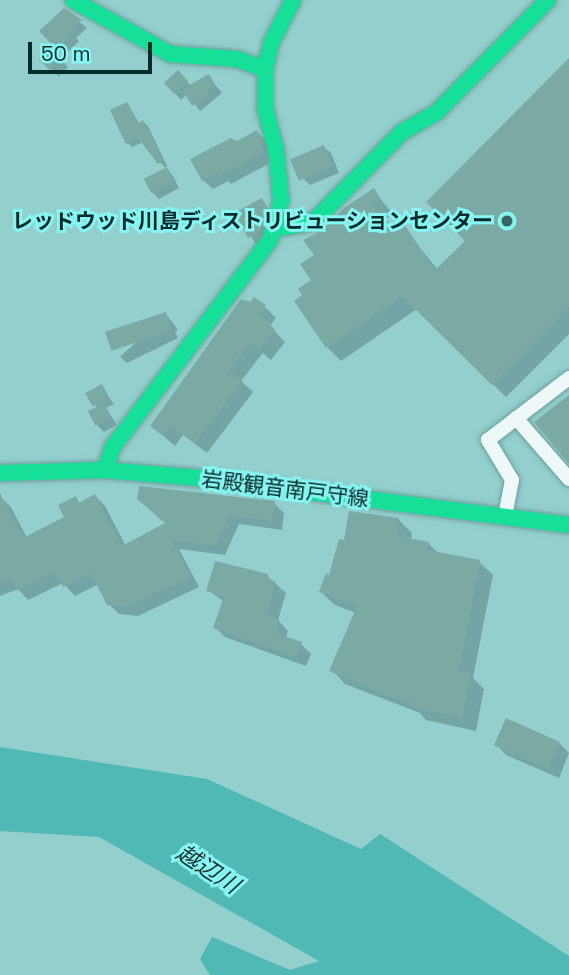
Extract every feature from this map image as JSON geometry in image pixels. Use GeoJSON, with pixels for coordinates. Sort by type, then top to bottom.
{"type":"FeatureCollection","features":[{"type":"Feature","properties":{"kind":"street"},"geometry":{"type":"LineString","coordinates":[[73,0],[170,54],[237,59],[265,69]]}},
{"type":"Feature","properties":{"kind":"street"},"geometry":{"type":"LineString","coordinates":[[105,470],[112,449],[270,240],[281,201],[275,150],[265,108],[265,69],[271,43],[293,0]]}},
{"type":"Feature","properties":{"kind":"street"},"geometry":{"type":"LineString","coordinates":[[273,229],[313,222],[402,132],[437,112],[548,0]]}},
{"type":"Feature","properties":{"kind":"street"},"geometry":{"type":"LineString","coordinates":[[505,516],[512,480],[488,440],[569,378]]}},
{"type":"Feature","properties":{"kind":"street"},"geometry":{"type":"LineString","coordinates":[[516,418],[569,479]]}},
{"type":"Feature","properties":{"kind":"street","name":"岩殿観音南戸守線"},"geometry":{"type":"LineString","coordinates":[[0,473],[105,470],[210,479],[569,525]]}},
{"type":"Feature","properties":{"kind":"water","name":"越辺川"},"geometry":{"type":"Polygon","coordinates":[[[0,747],[207,779],[361,849],[380,834],[569,956],[569,975],[210,975],[200,959],[212,937],[290,970],[319,961],[99,837],[0,831],[0,747]]]}},
{"type":"Feature","properties":{"kind":"building"},"geometry":{"type":"Polygon","coordinates":[[[64,8],[82,20],[71,30],[74,34],[57,50],[39,31],[64,8]]]}},
{"type":"Feature","properties":{"kind":"building"},"geometry":{"type":"Polygon","coordinates":[[[51,47],[62,59],[49,70],[39,59],[51,47]]]}},
{"type":"Feature","properties":{"kind":"building","name":"レッドウッド川島ディストリビューションセンター"},"geometry":{"type":"Polygon","coordinates":[[[569,58],[569,307],[492,385],[402,296],[326,348],[294,301],[302,295],[298,289],[311,280],[300,264],[314,255],[303,240],[321,231],[344,208],[374,188],[381,200],[373,205],[392,232],[404,224],[435,270],[465,241],[426,202],[569,58]]]}},
{"type":"Feature","properties":{"kind":"building"},"geometry":{"type":"Polygon","coordinates":[[[178,70],[188,81],[174,94],[164,83],[178,70]]]}},
{"type":"Feature","properties":{"kind":"building"},"geometry":{"type":"Polygon","coordinates":[[[209,74],[216,86],[207,91],[209,95],[192,106],[182,89],[209,74]]]}},
{"type":"Feature","properties":{"kind":"building"},"geometry":{"type":"Polygon","coordinates":[[[127,102],[139,123],[143,120],[164,161],[158,164],[138,138],[126,144],[110,110],[127,102]]]}},
{"type":"Feature","properties":{"kind":"building"},"geometry":{"type":"Polygon","coordinates":[[[257,130],[264,152],[220,175],[218,172],[202,181],[190,159],[231,138],[237,141],[257,130]]]}},
{"type":"Feature","properties":{"kind":"building"},"geometry":{"type":"Polygon","coordinates":[[[324,145],[333,166],[299,181],[290,159],[324,145]]]}},
{"type":"Feature","properties":{"kind":"building"},"geometry":{"type":"Polygon","coordinates":[[[167,167],[174,181],[151,193],[144,179],[167,167]]]}},
{"type":"Feature","properties":{"kind":"building"},"geometry":{"type":"Polygon","coordinates":[[[262,198],[267,207],[259,232],[248,238],[234,213],[262,198]]]}},
{"type":"Feature","properties":{"kind":"building"},"geometry":{"type":"Polygon","coordinates":[[[254,297],[266,305],[260,313],[275,330],[259,350],[251,343],[229,370],[243,380],[195,443],[171,426],[163,436],[150,426],[241,299],[250,302],[254,297]]]}},
{"type":"Feature","properties":{"kind":"building"},"geometry":{"type":"Polygon","coordinates":[[[166,312],[172,331],[111,351],[105,332],[166,312]]]}},
{"type":"Feature","properties":{"kind":"building"},"geometry":{"type":"Polygon","coordinates":[[[102,384],[109,397],[92,406],[85,393],[102,384]]]}},
{"type":"Feature","properties":{"kind":"building"},"geometry":{"type":"Polygon","coordinates":[[[569,395],[569,464],[534,422],[569,395]]]}},
{"type":"Feature","properties":{"kind":"building"},"geometry":{"type":"Polygon","coordinates":[[[104,403],[111,417],[95,425],[88,411],[104,403]]]}},
{"type":"Feature","properties":{"kind":"building"},"geometry":{"type":"Polygon","coordinates":[[[139,486],[275,501],[272,521],[229,515],[215,546],[171,540],[191,577],[127,607],[107,605],[91,573],[63,587],[55,572],[17,591],[10,578],[0,583],[0,493],[23,538],[64,517],[58,505],[76,496],[79,503],[95,494],[122,546],[165,523],[137,499],[139,486]]]}},
{"type":"Feature","properties":{"kind":"building"},"geometry":{"type":"Polygon","coordinates":[[[349,511],[399,518],[397,536],[429,542],[427,550],[480,560],[459,672],[471,674],[462,718],[411,707],[412,702],[393,698],[329,671],[357,606],[319,592],[326,573],[329,575],[339,539],[344,540],[349,511]]]}},
{"type":"Feature","properties":{"kind":"building"},"geometry":{"type":"Polygon","coordinates":[[[215,561],[268,574],[267,579],[276,582],[266,615],[279,619],[275,633],[302,642],[296,657],[213,628],[224,596],[206,591],[215,561]]]}},
{"type":"Feature","properties":{"kind":"building"},"geometry":{"type":"Polygon","coordinates":[[[506,718],[560,742],[548,769],[494,745],[506,718]]]}},
{"type":"Feature","properties":{"kind":"traffic: fast"},"geometry":{"type":"LineString","coordinates":[[73,0],[170,54],[237,59],[265,69]]}},
{"type":"Feature","properties":{"kind":"traffic: fast"},"geometry":{"type":"LineString","coordinates":[[105,470],[112,448],[270,240],[281,201],[276,150],[265,108],[265,69],[271,43],[293,0]]}},
{"type":"Feature","properties":{"kind":"traffic: fast"},"geometry":{"type":"LineString","coordinates":[[273,229],[313,222],[402,132],[437,112],[548,0]]}},
{"type":"Feature","properties":{"kind":"traffic: fast"},"geometry":{"type":"LineString","coordinates":[[0,473],[105,470],[210,479],[569,525]]}},
{"type":"Feature","properties":{"kind":"place","name":"レッドウッド川島ディストリビューションセンター"},"geometry":{"type":"Point","coordinates":[507,221]}}]}
